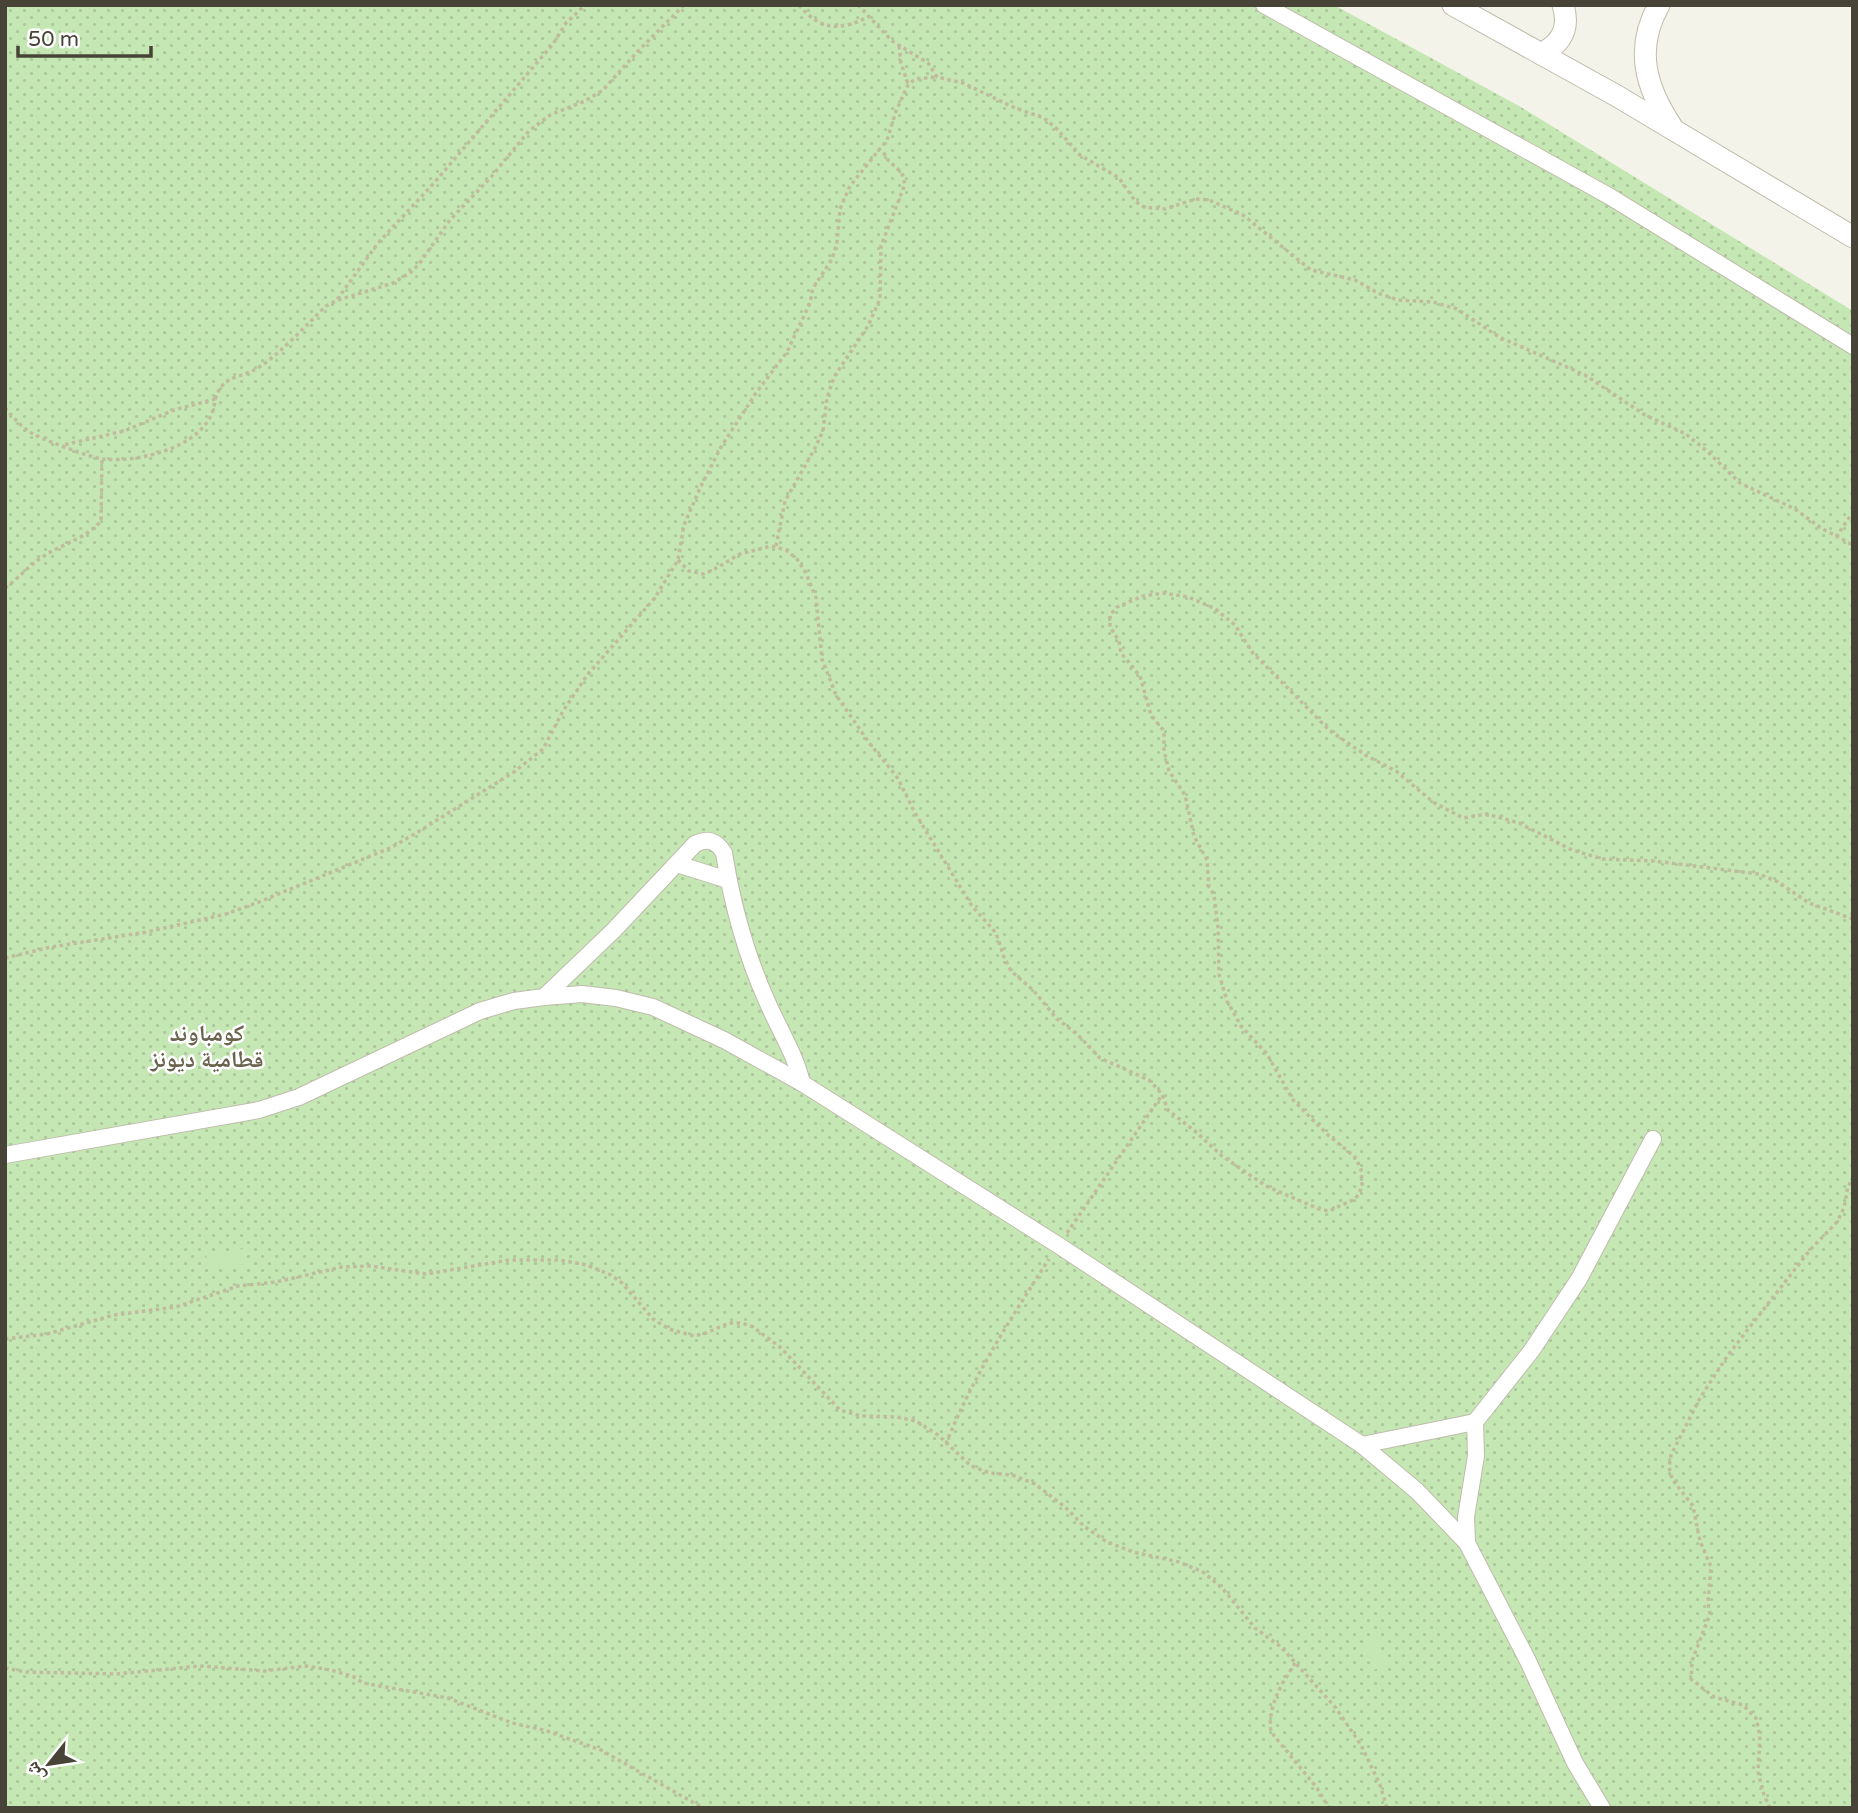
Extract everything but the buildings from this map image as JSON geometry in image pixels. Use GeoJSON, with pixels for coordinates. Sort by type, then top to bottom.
{"type":"FeatureCollection","features":[{"type":"Feature","properties":{"kind":"street"},"geometry":{"type":"LineString","coordinates":[[1264,5],[1609,196],[1853,345]]}},
{"type":"Feature","properties":{"kind":"street"},"geometry":{"type":"LineString","coordinates":[[1453,5],[1674,130],[1853,237]]}},
{"type":"Feature","properties":{"kind":"street"},"geometry":{"type":"LineString","coordinates":[[1541,54],[1560,40],[1565,29],[1563,5]]}},
{"type":"Feature","properties":{"kind":"street"},"geometry":{"type":"LineString","coordinates":[[1658,5],[1644,41],[1645,55],[1657,101],[1674,130]]}},
{"type":"Feature","properties":{"kind":"street"},"geometry":{"type":"LineString","coordinates":[[544,997],[614,930],[695,844],[705,839],[711,840],[719,845],[724,853],[728,880],[745,945],[766,999],[796,1059],[802,1083]]}},
{"type":"Feature","properties":{"kind":"street"},"geometry":{"type":"LineString","coordinates":[[677,864],[728,880]]}},
{"type":"Feature","properties":{"kind":"street"},"geometry":{"type":"LineString","coordinates":[[5,1155],[259,1110],[299,1097],[480,1011],[514,1001],[582,994],[616,998],[653,1007],[724,1040],[802,1083],[1058,1245],[1362,1445],[1417,1491],[1467,1542],[1528,1661],[1575,1762],[1602,1808]]}},
{"type":"Feature","properties":{"kind":"street"},"geometry":{"type":"LineString","coordinates":[[1467,1542],[1466,1517],[1476,1456],[1475,1422],[1532,1350],[1579,1279],[1653,1139]]}},
{"type":"Feature","properties":{"kind":"street"},"geometry":{"type":"LineString","coordinates":[[1362,1445],[1475,1422]]}},
{"type":"Feature","properties":{"kind":"path"},"geometry":{"type":"LineString","coordinates":[[336,301],[377,243],[434,183],[552,44],[566,23],[585,5]]}},
{"type":"Feature","properties":{"kind":"path"},"geometry":{"type":"LineString","coordinates":[[5,408],[30,432],[102,460],[150,455],[169,450],[185,441],[210,419],[221,384],[252,371],[269,360],[326,306],[393,283],[411,272],[450,220],[484,185],[528,131],[550,115],[585,101],[603,90],[684,5]]}},
{"type":"Feature","properties":{"kind":"path"},"geometry":{"type":"LineString","coordinates":[[799,5],[825,25],[841,28],[868,18]]}},
{"type":"Feature","properties":{"kind":"path"},"geometry":{"type":"LineString","coordinates":[[858,5],[868,18],[899,46],[928,63],[937,77]]}},
{"type":"Feature","properties":{"kind":"path"},"geometry":{"type":"LineString","coordinates":[[899,46],[908,85]]}},
{"type":"Feature","properties":{"kind":"path"},"geometry":{"type":"LineString","coordinates":[[5,958],[51,947],[147,932],[241,909],[390,848],[442,819],[514,772],[543,749],[569,700],[588,674],[654,599],[678,560],[684,525],[700,488],[721,447],[756,393],[788,352],[810,303],[813,288],[835,250],[844,197],[858,175],[882,149],[908,85],[915,79],[937,77],[963,83],[1044,118],[1080,155],[1119,178],[1136,202],[1144,207],[1166,209],[1196,199],[1209,200],[1242,215],[1311,270],[1355,280],[1398,300],[1433,302],[1457,309],[1499,337],[1585,375],[1644,415],[1686,435],[1698,443],[1740,484],[1795,509],[1836,537],[1853,545]]}},
{"type":"Feature","properties":{"kind":"path"},"geometry":{"type":"LineString","coordinates":[[775,546],[785,502],[823,431],[827,398],[834,377],[868,326],[880,299],[881,246],[905,184],[902,173],[888,160],[882,149]]}},
{"type":"Feature","properties":{"kind":"path"},"geometry":{"type":"LineString","coordinates":[[63,445],[124,431],[174,410],[215,398]]}},
{"type":"Feature","properties":{"kind":"path"},"geometry":{"type":"LineString","coordinates":[[5,588],[33,563],[86,536],[101,521],[102,460]]}},
{"type":"Feature","properties":{"kind":"path"},"geometry":{"type":"LineString","coordinates":[[1836,537],[1853,512]]}},
{"type":"Feature","properties":{"kind":"path"},"geometry":{"type":"LineString","coordinates":[[678,560],[689,571],[703,573],[740,554],[775,546],[786,550],[797,559],[816,597],[822,659],[836,695],[897,777],[915,813],[972,906],[996,933],[1011,971],[1100,1058],[1149,1080],[1162,1094],[1168,1110],[1222,1156],[1266,1186],[1309,1205],[1329,1211],[1354,1199],[1360,1192],[1362,1177],[1357,1160],[1293,1100],[1267,1054],[1233,1014],[1222,988],[1218,964],[1219,926],[1214,895],[1209,887],[1207,860],[1194,836],[1185,795],[1169,771],[1164,732],[1147,707],[1140,677],[1121,653],[1119,641],[1110,627],[1111,615],[1117,607],[1143,596],[1174,594],[1202,601],[1214,608],[1235,625],[1252,652],[1329,730],[1367,756],[1396,771],[1433,802],[1463,818],[1487,814],[1519,822],[1572,850],[1604,859],[1654,861],[1759,874],[1779,882],[1808,903],[1853,919]]}},
{"type":"Feature","properties":{"kind":"path"},"geometry":{"type":"LineString","coordinates":[[946,1444],[958,1414],[1005,1327],[1162,1094]]}},
{"type":"Feature","properties":{"kind":"path"},"geometry":{"type":"LineString","coordinates":[[1770,1808],[1763,1795],[1758,1772],[1760,1736],[1756,1718],[1743,1705],[1714,1697],[1691,1679],[1692,1661],[1710,1614],[1708,1603],[1711,1567],[1700,1541],[1693,1506],[1672,1479],[1669,1467],[1671,1455],[1700,1398],[1728,1355],[1810,1250],[1837,1223],[1844,1208],[1848,1186],[1853,1179]]}},
{"type":"Feature","properties":{"kind":"path"},"geometry":{"type":"LineString","coordinates":[[5,1339],[47,1334],[114,1315],[176,1307],[238,1286],[276,1282],[342,1267],[370,1266],[426,1274],[509,1260],[560,1260],[587,1265],[611,1275],[632,1292],[653,1319],[678,1333],[694,1336],[706,1334],[729,1323],[742,1323],[753,1327],[780,1347],[839,1410],[861,1416],[897,1417],[925,1425],[963,1460],[980,1470],[1012,1475],[1035,1483],[1085,1527],[1107,1542],[1133,1552],[1179,1562],[1203,1572],[1223,1588],[1246,1619],[1281,1647],[1336,1708],[1356,1735],[1372,1765],[1387,1808]]}},
{"type":"Feature","properties":{"kind":"path"},"geometry":{"type":"LineString","coordinates":[[1295,1663],[1271,1709],[1271,1732],[1317,1788],[1329,1808]]}},
{"type":"Feature","properties":{"kind":"path"},"geometry":{"type":"LineString","coordinates":[[5,1668],[26,1672],[117,1674],[200,1666],[264,1671],[318,1667],[354,1677],[363,1683],[448,1698],[512,1723],[544,1730],[601,1750],[703,1808]]}},
{"type":"Feature","properties":{"kind":"green space"},"geometry":{"type":"Polygon","coordinates":[[[5,5],[1334,5],[1519,106],[1853,311],[1853,1808],[5,1808],[5,5]]]}},
{"type":"Feature","properties":{"kind":"green space"},"geometry":{"type":"Polygon","coordinates":[[[243,1249],[245,1264],[209,1271],[206,1255],[243,1249]]]}},
{"type":"Feature","properties":{"kind":"green space"},"geometry":{"type":"Polygon","coordinates":[[[1371,1634],[1380,1636],[1378,1646],[1388,1661],[1375,1670],[1362,1651],[1369,1646],[1368,1640],[1371,1634]]]}},
{"type":"Feature","properties":{"kind":"district","name":"كومباوند قطامية ديونز"},"geometry":{"type":"Point","coordinates":[207,1046]}}]}
